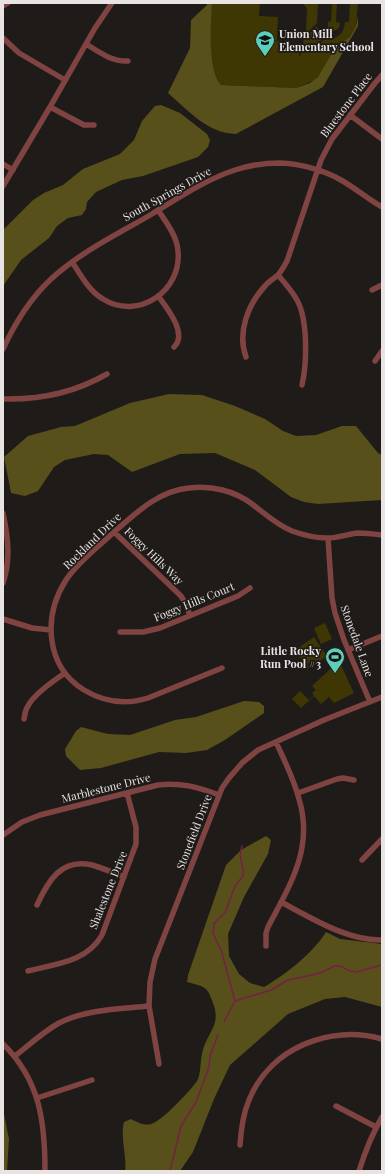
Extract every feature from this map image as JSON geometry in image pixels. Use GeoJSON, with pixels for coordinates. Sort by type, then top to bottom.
{"type":"FeatureCollection","features":[{"type":"Feature","properties":{"kind":"street"},"geometry":{"type":"LineString","coordinates":[[3,6],[8,3]]}},
{"type":"Feature","properties":{"kind":"street"},"geometry":{"type":"LineString","coordinates":[[3,186],[102,16],[112,3]]}},
{"type":"Feature","properties":{"kind":"street"},"geometry":{"type":"LineString","coordinates":[[3,38],[19,53],[65,80]]}},
{"type":"Feature","properties":{"kind":"street"},"geometry":{"type":"LineString","coordinates":[[86,44],[112,59],[118,61],[128,61]]}},
{"type":"Feature","properties":{"kind":"street","name":"Bluestone Place"},"geometry":{"type":"LineString","coordinates":[[246,357],[242,344],[243,331],[249,310],[265,285],[278,275],[287,261],[328,145],[382,75]]}},
{"type":"Feature","properties":{"kind":"street"},"geometry":{"type":"LineString","coordinates":[[50,107],[84,125],[94,125]]}},
{"type":"Feature","properties":{"kind":"street"},"geometry":{"type":"LineString","coordinates":[[350,115],[382,139]]}},
{"type":"Feature","properties":{"kind":"street","name":"South Springs Drive"},"geometry":{"type":"LineString","coordinates":[[3,349],[12,330],[29,303],[50,280],[72,262],[158,210],[217,177],[243,167],[280,163],[300,165],[318,170],[342,180],[382,207]]}},
{"type":"Feature","properties":{"kind":"street"},"geometry":{"type":"LineString","coordinates":[[3,164],[13,170]]}},
{"type":"Feature","properties":{"kind":"street"},"geometry":{"type":"LineString","coordinates":[[72,262],[92,290],[111,303],[136,306],[148,303],[159,297],[172,282],[179,261],[175,238],[158,210]]}},
{"type":"Feature","properties":{"kind":"street"},"geometry":{"type":"LineString","coordinates":[[278,275],[297,300],[304,322],[305,371],[302,385]]}},
{"type":"Feature","properties":{"kind":"street"},"geometry":{"type":"LineString","coordinates":[[372,290],[382,286]]}},
{"type":"Feature","properties":{"kind":"street"},"geometry":{"type":"LineString","coordinates":[[159,297],[171,314],[177,327],[178,339],[176,346],[174,347]]}},
{"type":"Feature","properties":{"kind":"street"},"geometry":{"type":"LineString","coordinates":[[375,361],[382,351]]}},
{"type":"Feature","properties":{"kind":"street"},"geometry":{"type":"LineString","coordinates":[[3,400],[24,400],[54,395],[77,389],[107,374]]}},
{"type":"Feature","properties":{"kind":"street","name":"Rockland Drive"},"geometry":{"type":"LineString","coordinates":[[222,668],[148,698],[126,702],[109,700],[92,695],[77,686],[64,674],[56,656],[51,630],[52,620],[56,603],[66,581],[78,566],[142,507],[157,498],[178,490],[200,487],[219,489],[237,495],[280,525],[291,531],[310,536],[328,538],[359,533],[382,535]]}},
{"type":"Feature","properties":{"kind":"street"},"geometry":{"type":"LineString","coordinates":[[3,513],[8,542],[3,583]]}},
{"type":"Feature","properties":{"kind":"street","name":"Foggy Hills Way"},"geometry":{"type":"LineString","coordinates":[[114,532],[180,596],[184,601],[190,615]]}},
{"type":"Feature","properties":{"kind":"street","name":"Stonedale Lane"},"geometry":{"type":"LineString","coordinates":[[328,538],[333,606],[348,650],[370,702]]}},
{"type":"Feature","properties":{"kind":"street","name":"Foggy Hills Court"},"geometry":{"type":"LineString","coordinates":[[120,632],[152,630],[238,596],[250,588]]}},
{"type":"Feature","properties":{"kind":"street"},"geometry":{"type":"LineString","coordinates":[[3,619],[32,628],[51,630]]}},
{"type":"Feature","properties":{"kind":"street"},"geometry":{"type":"LineString","coordinates":[[348,650],[382,636]]}},
{"type":"Feature","properties":{"kind":"street"},"geometry":{"type":"LineString","coordinates":[[24,719],[26,708],[29,704],[64,674]]}},
{"type":"Feature","properties":{"kind":"street","name":"Stonefield Drive"},"geometry":{"type":"LineString","coordinates":[[159,1064],[149,1006],[150,982],[155,959],[219,795],[229,778],[242,762],[258,750],[382,697]]}},
{"type":"Feature","properties":{"kind":"street"},"geometry":{"type":"LineString","coordinates":[[266,946],[266,933],[295,873],[303,842],[303,817],[298,793],[276,742]]}},
{"type":"Feature","properties":{"kind":"street"},"geometry":{"type":"LineString","coordinates":[[298,793],[337,779],[354,780]]}},
{"type":"Feature","properties":{"kind":"street","name":"Marblestone Drive"},"geometry":{"type":"LineString","coordinates":[[3,835],[22,822],[40,815],[158,785],[175,784],[195,786],[219,795]]}},
{"type":"Feature","properties":{"kind":"street","name":"Shalestone Drive"},"geometry":{"type":"LineString","coordinates":[[28,971],[78,957],[90,951],[102,935],[135,850],[137,838],[136,827],[127,793]]}},
{"type":"Feature","properties":{"kind":"street"},"geometry":{"type":"LineString","coordinates":[[362,860],[382,839]]}},
{"type":"Feature","properties":{"kind":"street"},"geometry":{"type":"LineString","coordinates":[[37,905],[50,880],[59,872],[70,866],[81,864],[92,865],[124,877]]}},
{"type":"Feature","properties":{"kind":"street"},"geometry":{"type":"LineString","coordinates":[[281,902],[345,934],[362,939],[382,940]]}},
{"type":"Feature","properties":{"kind":"street"},"geometry":{"type":"LineString","coordinates":[[15,1056],[47,1031],[72,1017],[97,1011],[149,1006]]}},
{"type":"Feature","properties":{"kind":"street"},"geometry":{"type":"LineString","coordinates":[[240,1145],[242,1121],[249,1099],[261,1079],[282,1057],[303,1044],[326,1036],[349,1034],[365,1035],[382,1039]]}},
{"type":"Feature","properties":{"kind":"street"},"geometry":{"type":"LineString","coordinates":[[3,1044],[15,1056],[29,1079],[37,1098],[40,1110],[45,1171]]}},
{"type":"Feature","properties":{"kind":"street"},"geometry":{"type":"LineString","coordinates":[[37,1098],[92,1080]]}},
{"type":"Feature","properties":{"kind":"street"},"geometry":{"type":"LineString","coordinates":[[336,1106],[376,1127]]}},
{"type":"Feature","properties":{"kind":"street"},"geometry":{"type":"LineString","coordinates":[[359,1171],[366,1150],[382,1117]]}},
{"type":"Feature","properties":{"kind":"shaded area"},"geometry":{"type":"Polygon","coordinates":[[[207,3],[212,3],[212,57],[214,68],[221,85],[296,88],[310,83],[318,77],[331,55],[340,44],[350,37],[356,26],[358,16],[358,26],[323,87],[236,134],[226,133],[216,130],[199,120],[168,93],[190,48],[191,20],[207,5],[207,3]]]}},
{"type":"Feature","properties":{"kind":"shaded area"},"geometry":{"type":"Polygon","coordinates":[[[212,3],[260,3],[259,16],[278,17],[277,40],[258,40],[281,41],[284,50],[299,51],[300,56],[302,51],[310,49],[327,38],[334,38],[340,35],[345,22],[349,22],[350,3],[358,3],[356,26],[350,37],[340,44],[331,55],[323,71],[315,80],[296,88],[221,85],[213,68],[211,57],[210,34],[212,3]]]}},
{"type":"Feature","properties":{"kind":"shaded area"},"geometry":{"type":"Polygon","coordinates":[[[304,3],[318,3],[317,23],[307,33],[304,33],[306,30],[307,8],[304,3]]]}},
{"type":"Feature","properties":{"kind":"shaded area"},"geometry":{"type":"Polygon","coordinates":[[[332,3],[337,3],[336,22],[340,23],[339,28],[334,31],[329,30],[328,27],[328,22],[331,21],[332,3]]]}},
{"type":"Feature","properties":{"kind":"shaded area"},"geometry":{"type":"Polygon","coordinates":[[[317,26],[319,33],[325,38],[308,48],[296,49],[303,48],[304,34],[308,35],[317,26]]]}},
{"type":"Feature","properties":{"kind":"shaded area"},"geometry":{"type":"Polygon","coordinates":[[[161,105],[180,113],[207,134],[210,140],[208,147],[198,157],[143,176],[122,180],[96,192],[87,202],[86,209],[82,215],[68,218],[57,226],[49,238],[21,260],[3,286],[3,230],[33,200],[44,193],[63,185],[83,169],[120,154],[134,140],[142,121],[155,106],[161,105]]]}},
{"type":"Feature","properties":{"kind":"shaded area"},"geometry":{"type":"Polygon","coordinates":[[[169,394],[202,395],[235,406],[265,419],[283,431],[296,436],[316,435],[342,426],[356,426],[378,453],[382,455],[382,500],[318,504],[304,502],[291,497],[255,470],[215,453],[180,454],[132,472],[108,455],[94,454],[65,460],[54,467],[38,491],[25,496],[11,493],[4,457],[28,436],[61,427],[75,426],[130,403],[169,394]]]}},
{"type":"Feature","properties":{"kind":"shaded area"},"geometry":{"type":"Polygon","coordinates":[[[325,623],[332,639],[321,644],[314,628],[325,623]]]}},
{"type":"Feature","properties":{"kind":"shaded area"},"geometry":{"type":"Polygon","coordinates":[[[314,637],[327,656],[308,669],[295,650],[314,637]]]}},
{"type":"Feature","properties":{"kind":"shaded area","name":"Little Rocky Run Pool #3"},"geometry":{"type":"Polygon","coordinates":[[[339,661],[354,693],[334,703],[329,697],[321,704],[314,696],[301,708],[292,699],[300,691],[309,700],[314,695],[312,693],[316,690],[312,686],[339,661]]]}},
{"type":"Feature","properties":{"kind":"shaded area"},"geometry":{"type":"Polygon","coordinates":[[[244,701],[259,702],[264,706],[264,713],[225,740],[207,750],[186,753],[159,752],[101,768],[80,770],[66,756],[65,749],[76,731],[81,727],[108,734],[130,735],[175,720],[196,717],[244,701]]]}},
{"type":"Feature","properties":{"kind":"shaded area"},"geometry":{"type":"Polygon","coordinates":[[[266,836],[271,840],[268,854],[244,897],[228,934],[229,956],[239,974],[250,983],[264,987],[298,963],[314,948],[326,932],[340,939],[382,944],[382,1007],[345,997],[325,999],[288,1014],[230,1065],[214,1099],[193,1152],[180,1171],[125,1171],[123,1134],[124,1122],[131,1119],[146,1124],[156,1122],[182,1098],[197,1081],[204,1047],[215,1024],[216,1018],[209,993],[201,986],[187,982],[188,975],[226,865],[241,850],[266,836]]]}},
{"type":"Feature","properties":{"kind":"shaded area"},"geometry":{"type":"Polygon","coordinates":[[[3,1109],[9,1139],[7,1171],[3,1171],[3,1109]]]}},
{"type":"Feature","properties":{"kind":"waterway"},"geometry":{"type":"LineString","coordinates":[[224,1022],[235,1001],[222,953],[213,933],[214,924],[225,913],[235,886],[243,876],[240,855],[242,846]]}},
{"type":"Feature","properties":{"kind":"waterway"},"geometry":{"type":"LineString","coordinates":[[235,1001],[271,990],[288,980],[317,974],[334,966],[340,966],[356,972],[382,965]]}},
{"type":"Feature","properties":{"kind":"waterway"},"geometry":{"type":"LineString","coordinates":[[170,1171],[181,1126],[196,1102],[209,1067],[210,1056],[218,1035]]}},
{"type":"Feature","properties":{"kind":"place","name":"Union Mill Elementary School"},"geometry":{"type":"Point","coordinates":[265,57]}},
{"type":"Feature","properties":{"kind":"place","name":"Little Rocky Run Pool #3"},"geometry":{"type":"Point","coordinates":[335,674]}}]}
